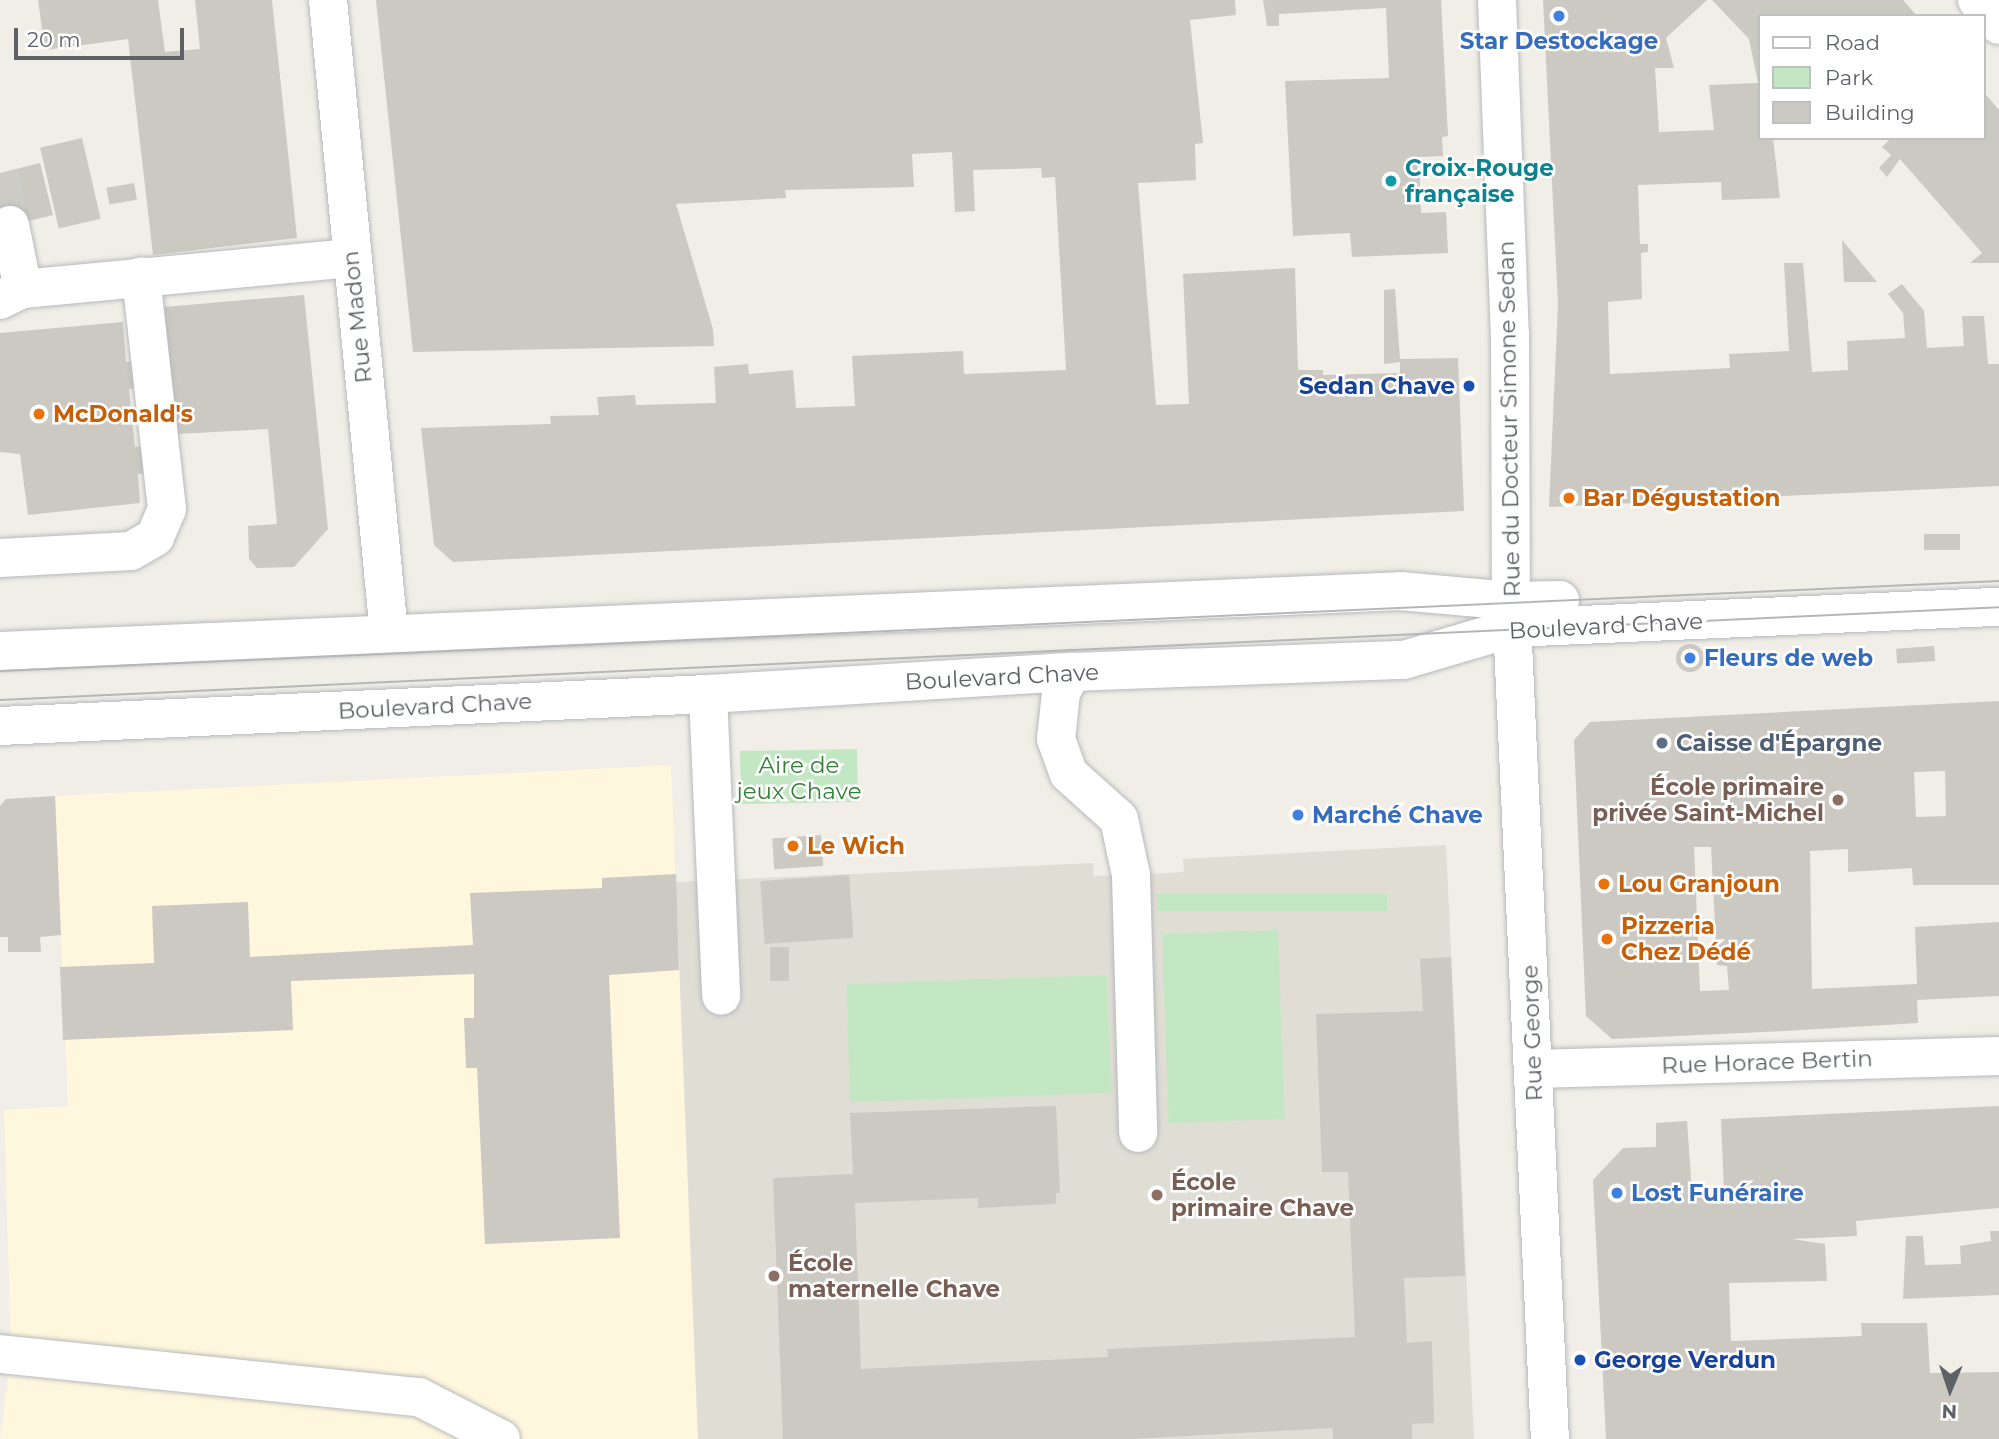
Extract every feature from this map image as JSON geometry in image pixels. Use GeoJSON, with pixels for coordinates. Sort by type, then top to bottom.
{"type":"FeatureCollection","features":[{"type":"Feature","properties":{"kind":"street","name":"Rue Madon"},"geometry":{"type":"LineString","coordinates":[[328,0],[389,634]]}},
{"type":"Feature","properties":{"kind":"street","name":"Rue du Docteur Simone Sedan"},"geometry":{"type":"LineString","coordinates":[[1497,0],[1510,334],[1511,614]]}},
{"type":"Feature","properties":{"kind":"street"},"geometry":{"type":"LineString","coordinates":[[1977,0],[1999,25]]}},
{"type":"Feature","properties":{"kind":"street"},"geometry":{"type":"LineString","coordinates":[[10,225],[12,295],[141,276],[351,258]]}},
{"type":"Feature","properties":{"kind":"street"},"geometry":{"type":"LineString","coordinates":[[0,558],[131,551],[155,537],[167,509],[141,276]]}},
{"type":"Feature","properties":{"kind":"street","name":"Boulevard Chave"},"geometry":{"type":"LineString","coordinates":[[0,726],[708,694],[1072,672],[1404,660],[1511,614],[1999,582]]}},
{"type":"Feature","properties":{"kind":"street","name":"Boulevard Chave"},"geometry":{"type":"LineString","coordinates":[[0,651],[1400,591],[1511,614],[1999,607]]}},
{"type":"Feature","properties":{"kind":"street","name":"Rue George"},"geometry":{"type":"LineString","coordinates":[[1511,614],[1535,1069],[1550,1439]]}},
{"type":"Feature","properties":{"kind":"street"},"geometry":{"type":"LineString","coordinates":[[1072,672],[1061,693],[1056,739],[1069,774],[1119,819],[1131,875],[1138,1133]]}},
{"type":"Feature","properties":{"kind":"street"},"geometry":{"type":"LineString","coordinates":[[708,694],[721,996]]}},
{"type":"Feature","properties":{"kind":"street","name":"Rue Horace Bertin"},"geometry":{"type":"LineString","coordinates":[[1535,1069],[1999,1056]]}},
{"type":"Feature","properties":{"kind":"street"},"geometry":{"type":"LineString","coordinates":[[0,1354],[419,1398],[501,1439]]}},
{"type":"Feature","properties":{"kind":"shaded area"},"geometry":{"type":"Polygon","coordinates":[[[671,765],[698,1439],[0,1439],[11,1355],[4,1110],[68,1106],[55,796],[671,765]]]}},
{"type":"Feature","properties":{"kind":"shaded area","name":"École primaire Chave"},"geometry":{"type":"Polygon","coordinates":[[[1446,845],[1474,1439],[698,1439],[676,882],[1093,863],[1094,876],[1131,875],[1184,872],[1183,859],[1446,845]]]}},
{"type":"Feature","properties":{"kind":"green space","name":"Aire de jeux Chave"},"geometry":{"type":"Polygon","coordinates":[[[857,749],[858,802],[741,804],[740,751],[857,749]]]}},
{"type":"Feature","properties":{"kind":"green space"},"geometry":{"type":"Polygon","coordinates":[[[1157,894],[1387,894],[1387,911],[1157,911],[1157,894]]]}},
{"type":"Feature","properties":{"kind":"green space"},"geometry":{"type":"Polygon","coordinates":[[[1278,930],[1285,1119],[1169,1123],[1162,934],[1278,930]]]}},
{"type":"Feature","properties":{"kind":"green space"},"geometry":{"type":"Polygon","coordinates":[[[1107,975],[1111,1093],[850,1102],[846,984],[1107,975]]]}},
{"type":"Feature","properties":{"kind":"building"},"geometry":{"type":"Polygon","coordinates":[[[38,0],[158,0],[165,52],[200,49],[195,0],[272,0],[297,238],[153,255],[128,39],[45,50],[38,0]]]}},
{"type":"Feature","properties":{"kind":"building"},"geometry":{"type":"Polygon","coordinates":[[[376,0],[1235,0],[1236,15],[1190,20],[1203,143],[1195,144],[1196,180],[1138,183],[1156,405],[1189,404],[1183,274],[1295,268],[1298,370],[1323,370],[1323,375],[1400,373],[1400,362],[1384,364],[1384,290],[1395,289],[1400,359],[1458,358],[1464,511],[453,562],[434,545],[421,428],[551,424],[550,416],[599,415],[597,397],[635,395],[636,405],[716,403],[714,367],[748,364],[749,374],[793,370],[796,408],[855,406],[852,356],[963,351],[964,374],[1066,370],[1055,177],[1042,178],[1041,168],[973,170],[975,211],[955,212],[952,152],[912,154],[914,187],[785,190],[786,198],[676,204],[713,329],[714,346],[413,352],[376,0]]]}},
{"type":"Feature","properties":{"kind":"building"},"geometry":{"type":"Polygon","coordinates":[[[1263,0],[1441,0],[1448,136],[1442,137],[1443,156],[1419,157],[1421,213],[1446,212],[1448,253],[1352,257],[1350,233],[1293,236],[1285,81],[1389,78],[1386,8],[1279,14],[1279,26],[1267,26],[1263,0]]]}},
{"type":"Feature","properties":{"kind":"building"},"geometry":{"type":"Polygon","coordinates":[[[1543,0],[1707,0],[1666,38],[1674,68],[1655,68],[1659,132],[1714,130],[1709,85],[1758,83],[1758,140],[1773,140],[1780,198],[1722,200],[1721,182],[1638,185],[1640,244],[1648,244],[1648,252],[1641,253],[1642,299],[1608,302],[1610,374],[1730,368],[1729,354],[1789,351],[1784,263],[1803,263],[1812,372],[1848,370],[1847,341],[1905,338],[1903,313],[1888,294],[1902,284],[1924,311],[1927,348],[1964,346],[1962,316],[1984,316],[1988,364],[1999,364],[1999,486],[1549,507],[1558,304],[1543,0]]]}},
{"type":"Feature","properties":{"kind":"building"},"geometry":{"type":"Polygon","coordinates":[[[1712,0],[1903,0],[1915,14],[1758,14],[1758,83],[1749,39],[1712,0]]]}},
{"type":"Feature","properties":{"kind":"building"},"geometry":{"type":"Polygon","coordinates":[[[1985,93],[1999,110],[1999,263],[1970,263],[1982,253],[1900,159],[1887,177],[1879,168],[1891,155],[1882,147],[1889,140],[1985,140],[1985,93]]]}},
{"type":"Feature","properties":{"kind":"building"},"geometry":{"type":"Polygon","coordinates":[[[82,138],[101,219],[59,229],[40,148],[82,138]]]}},
{"type":"Feature","properties":{"kind":"building"},"geometry":{"type":"Polygon","coordinates":[[[40,163],[53,215],[0,228],[0,173],[40,163]]]}},
{"type":"Feature","properties":{"kind":"building"},"geometry":{"type":"Polygon","coordinates":[[[134,183],[137,200],[109,205],[106,188],[134,183]]]}},
{"type":"Feature","properties":{"kind":"building"},"geometry":{"type":"Polygon","coordinates":[[[1842,240],[1877,282],[1844,282],[1842,240]]]}},
{"type":"Feature","properties":{"kind":"building"},"geometry":{"type":"Polygon","coordinates":[[[304,295],[328,529],[294,567],[257,568],[249,559],[248,526],[277,524],[268,429],[178,434],[164,307],[304,295]]]}},
{"type":"Feature","properties":{"kind":"building"},"geometry":{"type":"Polygon","coordinates":[[[123,322],[126,362],[143,361],[146,387],[129,389],[135,447],[152,445],[155,472],[138,474],[140,503],[28,515],[20,454],[0,452],[0,333],[123,322]]]}},
{"type":"Feature","properties":{"kind":"building"},"geometry":{"type":"Polygon","coordinates":[[[1924,534],[1960,534],[1960,550],[1924,550],[1924,534]]]}},
{"type":"Feature","properties":{"kind":"building","name":"Fleurs de web"},"geometry":{"type":"Polygon","coordinates":[[[1690,644],[1700,648],[1704,658],[1700,668],[1690,672],[1680,668],[1676,658],[1680,648],[1690,644]]]}},
{"type":"Feature","properties":{"kind":"building"},"geometry":{"type":"Polygon","coordinates":[[[1934,646],[1935,661],[1897,664],[1896,649],[1934,646]]]}},
{"type":"Feature","properties":{"kind":"building"},"geometry":{"type":"Polygon","coordinates":[[[1999,701],[1999,885],[1913,885],[1912,868],[1848,872],[1848,849],[1810,851],[1812,989],[1917,984],[1915,927],[1999,922],[1999,996],[1917,1000],[1918,1023],[1612,1039],[1586,1016],[1574,740],[1590,722],[1999,701]],[[1945,771],[1914,772],[1916,817],[1946,816],[1945,771]],[[1694,847],[1700,991],[1729,990],[1727,966],[1717,965],[1711,847],[1694,847]]]}},
{"type":"Feature","properties":{"kind":"building"},"geometry":{"type":"Polygon","coordinates":[[[55,796],[61,935],[40,937],[41,952],[8,952],[8,937],[0,937],[0,806],[6,799],[55,796]]]}},
{"type":"Feature","properties":{"kind":"building"},"geometry":{"type":"Polygon","coordinates":[[[821,835],[823,866],[774,869],[772,838],[821,835]]]}},
{"type":"Feature","properties":{"kind":"building"},"geometry":{"type":"Polygon","coordinates":[[[676,874],[679,970],[609,975],[620,1238],[485,1244],[477,1068],[466,1068],[464,1018],[474,1018],[474,974],[291,981],[293,1030],[63,1040],[60,967],[154,963],[152,906],[248,902],[250,957],[473,945],[470,893],[602,888],[602,878],[676,874]]]}},
{"type":"Feature","properties":{"kind":"building"},"geometry":{"type":"Polygon","coordinates":[[[849,875],[853,938],[765,944],[760,881],[849,875]]]}},
{"type":"Feature","properties":{"kind":"building"},"geometry":{"type":"Polygon","coordinates":[[[770,947],[789,947],[789,981],[770,981],[770,947]]]}},
{"type":"Feature","properties":{"kind":"building"},"geometry":{"type":"Polygon","coordinates":[[[1451,957],[1465,1276],[1404,1278],[1407,1343],[1432,1341],[1434,1423],[1412,1424],[1412,1439],[1333,1439],[1333,1428],[1133,1439],[783,1439],[773,1178],[853,1174],[850,1113],[1056,1106],[1060,1193],[1056,1193],[1056,1204],[978,1208],[978,1198],[855,1203],[861,1369],[1108,1357],[1107,1349],[1355,1337],[1348,1172],[1322,1172],[1316,1014],[1423,1011],[1420,959],[1451,957]]]}},
{"type":"Feature","properties":{"kind":"building"},"geometry":{"type":"Polygon","coordinates":[[[1999,1106],[1999,1208],[1856,1221],[1857,1236],[1792,1239],[1825,1244],[1827,1281],[1729,1283],[1731,1341],[1862,1336],[1861,1323],[1927,1323],[1930,1373],[1999,1372],[1999,1439],[1606,1439],[1593,1180],[1623,1148],[1656,1147],[1656,1123],[1687,1121],[1692,1192],[1724,1191],[1721,1119],[1999,1106]]]}},
{"type":"Feature","properties":{"kind":"building"},"geometry":{"type":"Polygon","coordinates":[[[1990,1231],[1999,1231],[1999,1295],[1903,1299],[1906,1236],[1923,1236],[1925,1265],[1961,1264],[1960,1246],[1991,1241],[1990,1231]]]}},
{"type":"Feature","properties":{"kind":"tunnel"},"geometry":{"type":"LineString","coordinates":[[0,174],[10,225]]}},
{"type":"Feature","properties":{"kind":"tram line"},"geometry":{"type":"LineString","coordinates":[[0,671],[1999,581]]}},
{"type":"Feature","properties":{"kind":"tram line"},"geometry":{"type":"LineString","coordinates":[[0,700],[1999,607]]}},
{"type":"Feature","properties":{"kind":"place","name":"Star Destockage"},"geometry":{"type":"Point","coordinates":[1559,16]}},
{"type":"Feature","properties":{"kind":"place","name":"Croix-Rouge française"},"geometry":{"type":"Point","coordinates":[1391,181]}},
{"type":"Feature","properties":{"kind":"place","name":"Sedan Chave"},"geometry":{"type":"Point","coordinates":[1469,386]}},
{"type":"Feature","properties":{"kind":"place","name":"McDonald's"},"geometry":{"type":"Point","coordinates":[39,414]}},
{"type":"Feature","properties":{"kind":"place","name":"Bar Dégustation"},"geometry":{"type":"Point","coordinates":[1569,498]}},
{"type":"Feature","properties":{"kind":"place","name":"Fleurs de web"},"geometry":{"type":"Point","coordinates":[1690,658]}},
{"type":"Feature","properties":{"kind":"place","name":"Caisse d'Épargne"},"geometry":{"type":"Point","coordinates":[1662,743]}},
{"type":"Feature","properties":{"kind":"place","name":"École primaire privée Saint-Michel"},"geometry":{"type":"Point","coordinates":[1838,800]}},
{"type":"Feature","properties":{"kind":"place","name":"Marché Chave"},"geometry":{"type":"Point","coordinates":[1298,815]}},
{"type":"Feature","properties":{"kind":"place","name":"Le Wich"},"geometry":{"type":"Point","coordinates":[793,846]}},
{"type":"Feature","properties":{"kind":"place","name":"Lou Granjoun"},"geometry":{"type":"Point","coordinates":[1604,884]}},
{"type":"Feature","properties":{"kind":"place","name":"Pizzeria Chez Dédé"},"geometry":{"type":"Point","coordinates":[1607,939]}},
{"type":"Feature","properties":{"kind":"place","name":"Lost Funéraire"},"geometry":{"type":"Point","coordinates":[1617,1193]}},
{"type":"Feature","properties":{"kind":"place","name":"École primaire Chave"},"geometry":{"type":"Point","coordinates":[1157,1195]}},
{"type":"Feature","properties":{"kind":"place","name":"École maternelle Chave"},"geometry":{"type":"Point","coordinates":[774,1276]}},
{"type":"Feature","properties":{"kind":"place","name":"George Verdun"},"geometry":{"type":"Point","coordinates":[1580,1360]}}]}
